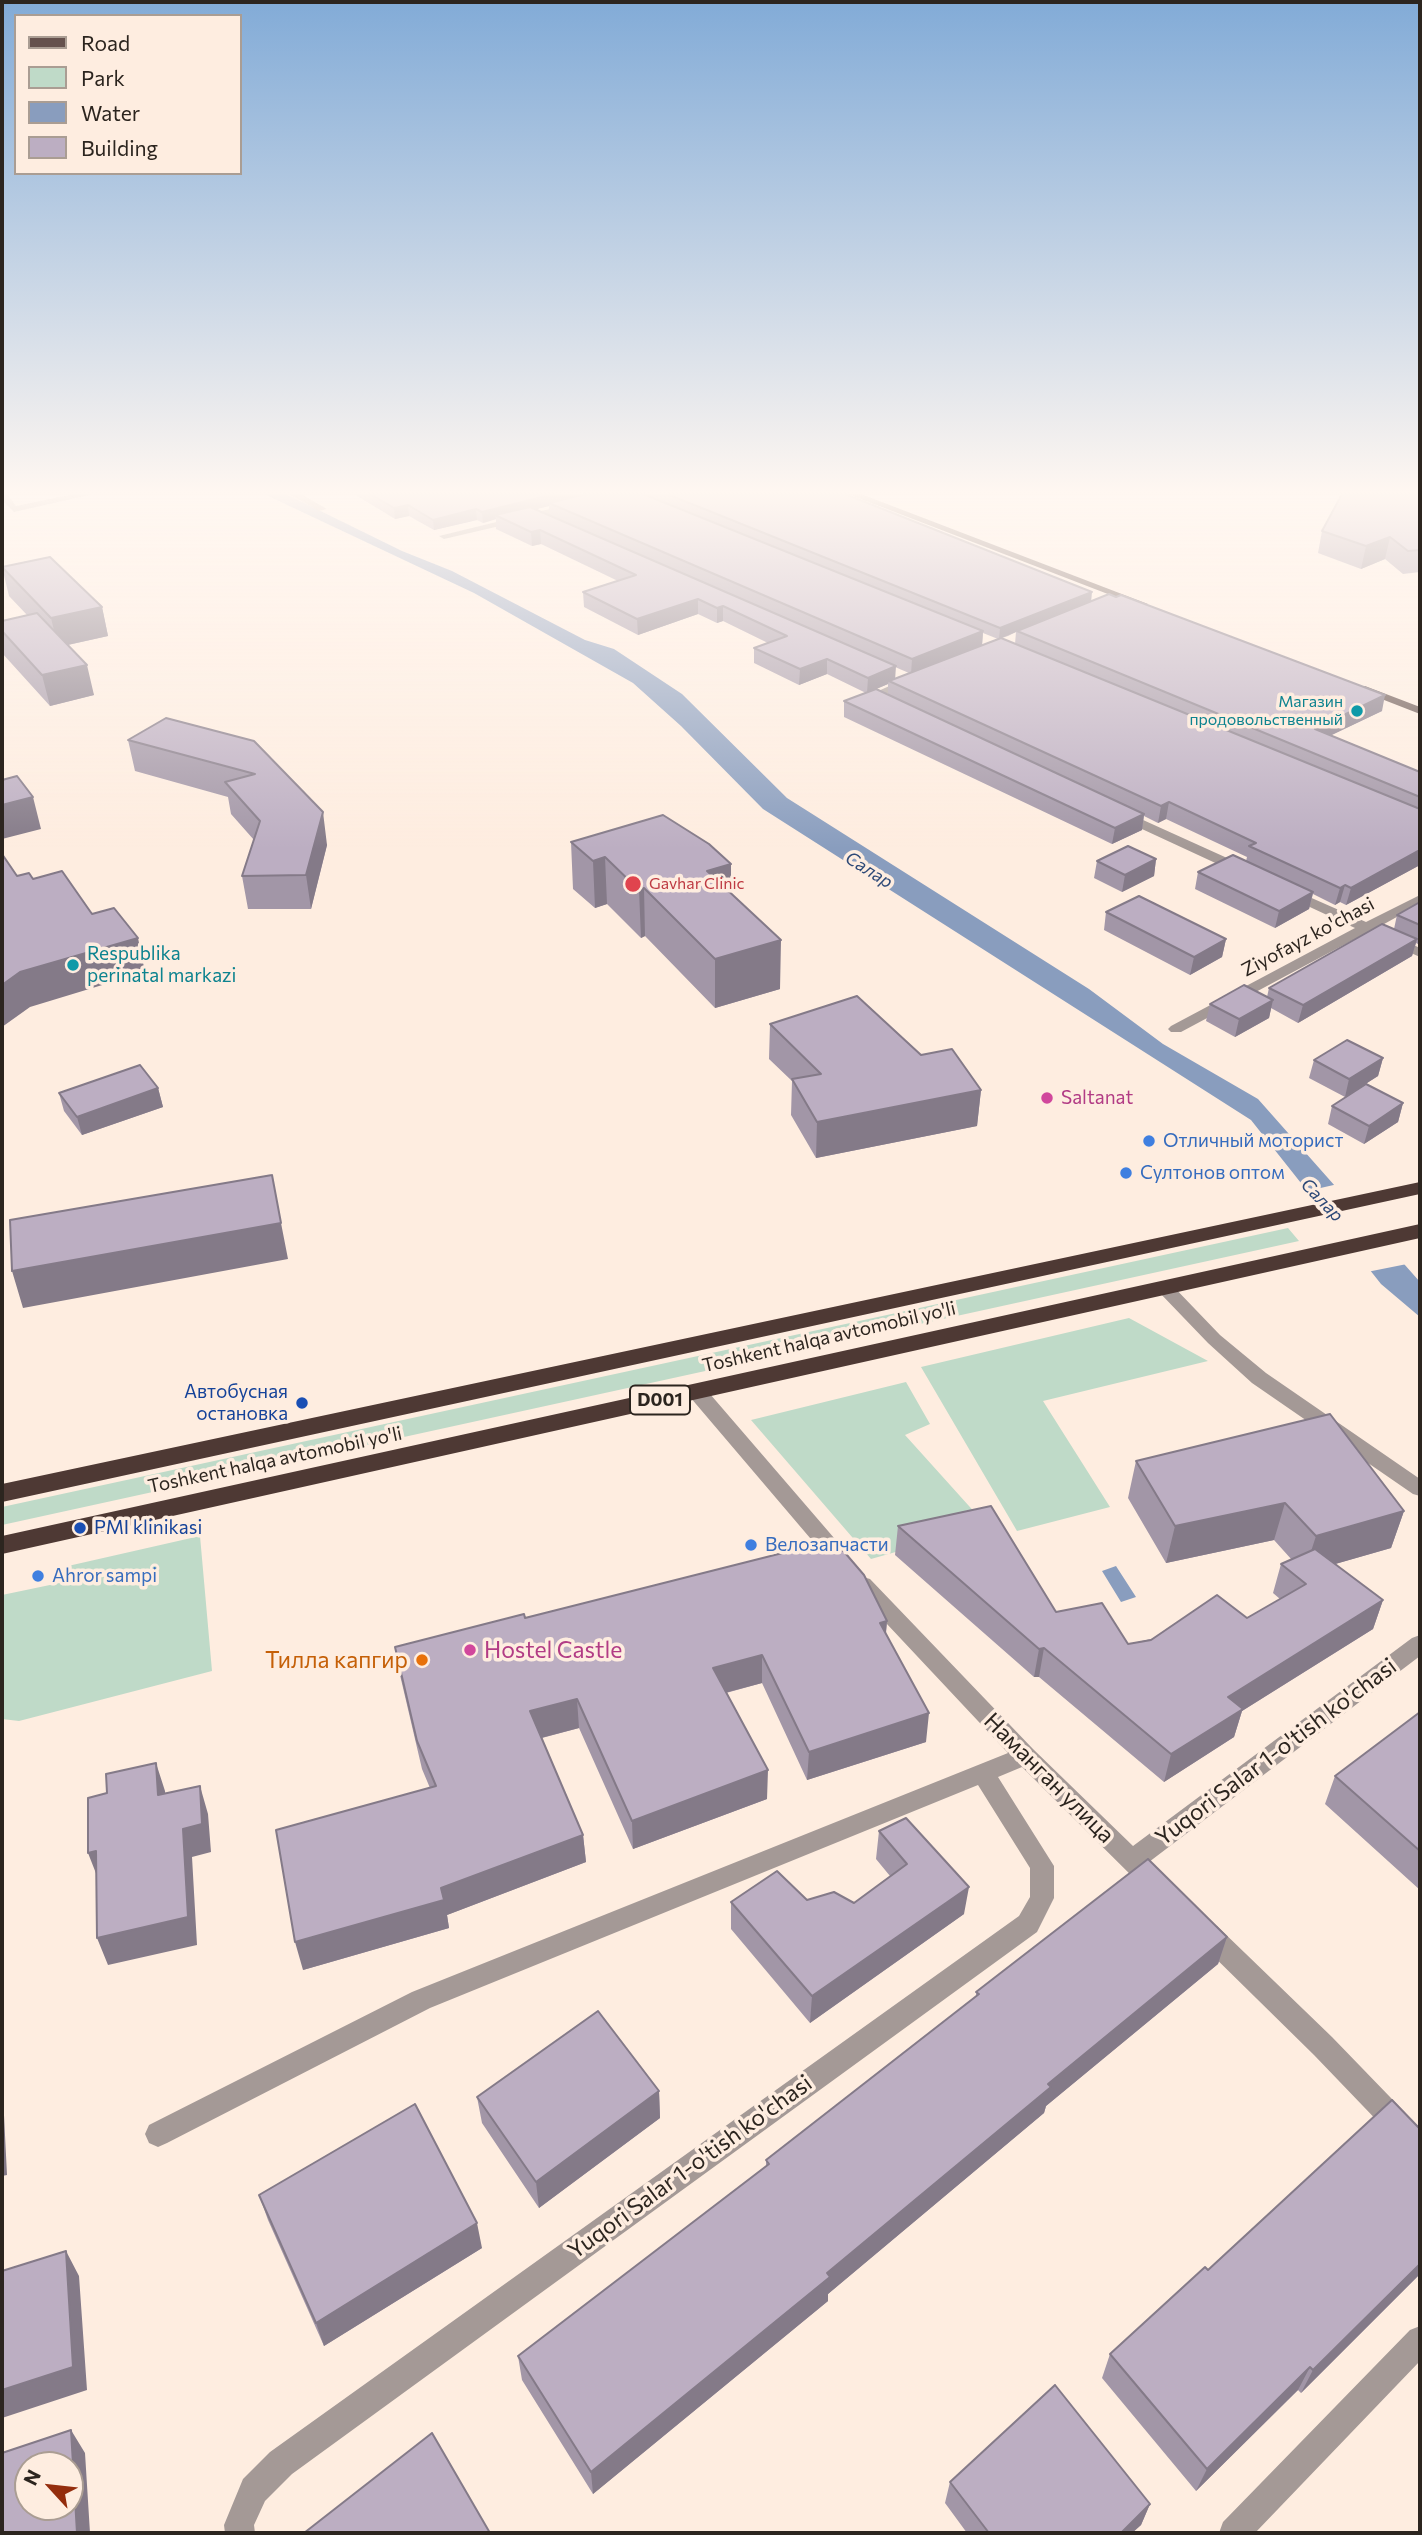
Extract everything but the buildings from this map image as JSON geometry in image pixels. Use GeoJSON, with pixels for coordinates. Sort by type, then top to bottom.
{"type":"FeatureCollection","features":[{"type":"Feature","properties":{"kind":"highway","name":"Toshkent halqa avtomobil yo'li"},"geometry":{"type":"LineString","coordinates":[[2,1493],[1420,1188]]}},
{"type":"Feature","properties":{"kind":"highway","name":"Toshkent halqa avtomobil yo'li"},"geometry":{"type":"LineString","coordinates":[[2,1545],[1412,1232]]}},
{"type":"Feature","properties":{"kind":"main road"},"geometry":{"type":"LineString","coordinates":[[1356,686],[1420,711]]}},
{"type":"Feature","properties":{"kind":"street"},"geometry":{"type":"LineString","coordinates":[[897,676],[910,681]]}},
{"type":"Feature","properties":{"kind":"street"},"geometry":{"type":"LineString","coordinates":[[877,700],[922,676]]}},
{"type":"Feature","properties":{"kind":"street"},"geometry":{"type":"LineString","coordinates":[[1106,807],[1254,876]]}},
{"type":"Feature","properties":{"kind":"street"},"geometry":{"type":"LineString","coordinates":[[1279,887],[1420,953]]}},
{"type":"Feature","properties":{"kind":"street","name":"Ziyofayz ko'chasi"},"geometry":{"type":"LineString","coordinates":[[1176,1029],[1420,899]]}},
{"type":"Feature","properties":{"kind":"street"},"geometry":{"type":"LineString","coordinates":[[1164,1287],[1214,1339],[1259,1378],[1420,1489]]}},
{"type":"Feature","properties":{"kind":"street","name":"Наманган улица"},"geometry":{"type":"LineString","coordinates":[[697,1392],[897,1624],[1025,1756],[1172,1900]]}},
{"type":"Feature","properties":{"kind":"street","name":"Yuqori Salar 1-o'tish ko'chasi"},"geometry":{"type":"LineString","coordinates":[[1132,1861],[1420,1644]]}},
{"type":"Feature","properties":{"kind":"street"},"geometry":{"type":"LineString","coordinates":[[158,2134],[421,2000],[1025,1756]]}},
{"type":"Feature","properties":{"kind":"street","name":"Yuqori Salar 1-o'tish ko'chasi"},"geometry":{"type":"LineString","coordinates":[[240,2533],[239,2525],[254,2490],[282,2463],[318,2435],[1028,1924],[1042,1898],[1042,1866],[983,1773]]}},
{"type":"Feature","properties":{"kind":"street"},"geometry":{"type":"LineString","coordinates":[[1193,1920],[1324,2046],[1420,2147]]}},
{"type":"Feature","properties":{"kind":"street"},"geometry":{"type":"LineString","coordinates":[[1234,2533],[1420,2340]]}},
{"type":"Feature","properties":{"kind":"green space"},"geometry":{"type":"Polygon","coordinates":[[[1288,1228],[1299,1241],[2,1525],[2,1507],[1288,1228]]]}},
{"type":"Feature","properties":{"kind":"green space"},"geometry":{"type":"Polygon","coordinates":[[[1129,1318],[1208,1361],[1043,1401],[1110,1507],[1017,1531],[921,1367],[1129,1318]]]}},
{"type":"Feature","properties":{"kind":"green space"},"geometry":{"type":"Polygon","coordinates":[[[906,1382],[930,1424],[905,1435],[987,1526],[871,1559],[751,1420],[906,1382]]]}},
{"type":"Feature","properties":{"kind":"green space"},"geometry":{"type":"Polygon","coordinates":[[[200,1536],[212,1671],[19,1721],[2,1719],[2,1595],[69,1581],[68,1566],[200,1536]]]}},
{"type":"Feature","properties":{"kind":"water","name":"Салар"},"geometry":{"type":"Polygon","coordinates":[[[508,612],[532,612],[585,640],[614,649],[682,694],[787,798],[1089,989],[1163,1044],[1258,1099],[1420,1282],[1420,1317],[1381,1284],[1251,1120],[763,809],[681,726],[633,683],[508,612]]]}},
{"type":"Feature","properties":{"kind":"water"},"geometry":{"type":"Polygon","coordinates":[[[1116,1566],[1136,1597],[1121,1602],[1102,1571],[1116,1566]]]}},
{"type":"Feature","properties":{"kind":"pier"},"geometry":{"type":"Polygon","coordinates":[[[1338,1184],[1407,1264],[1367,1272],[1303,1192],[1338,1184]]]}},
{"type":"Feature","properties":{"kind":"place","name":"Магазин продовольственный"},"geometry":{"type":"Point","coordinates":[1357,711]}},
{"type":"Feature","properties":{"kind":"place","name":"Gavhar Clinic"},"geometry":{"type":"Point","coordinates":[633,884]}},
{"type":"Feature","properties":{"kind":"place","name":"Respublika perinatal markazi"},"geometry":{"type":"Point","coordinates":[73,965]}},
{"type":"Feature","properties":{"kind":"place","name":"Saltanat"},"geometry":{"type":"Point","coordinates":[1047,1098]}},
{"type":"Feature","properties":{"kind":"place","name":"Отличный моторист"},"geometry":{"type":"Point","coordinates":[1149,1141]}},
{"type":"Feature","properties":{"kind":"place","name":"Султонов оптом"},"geometry":{"type":"Point","coordinates":[1126,1173]}},
{"type":"Feature","properties":{"kind":"place","name":"Автобусная остановка"},"geometry":{"type":"Point","coordinates":[302,1403]}},
{"type":"Feature","properties":{"kind":"place","name":"PMI klinikasi"},"geometry":{"type":"Point","coordinates":[80,1528]}},
{"type":"Feature","properties":{"kind":"place","name":"Велозапчасти"},"geometry":{"type":"Point","coordinates":[751,1545]}},
{"type":"Feature","properties":{"kind":"place","name":"Ahror sampi"},"geometry":{"type":"Point","coordinates":[38,1576]}},
{"type":"Feature","properties":{"kind":"place","name":"Hostel Castle"},"geometry":{"type":"Point","coordinates":[470,1650]}},
{"type":"Feature","properties":{"kind":"place","name":"Тилла капгир"},"geometry":{"type":"Point","coordinates":[422,1660]}}]}
